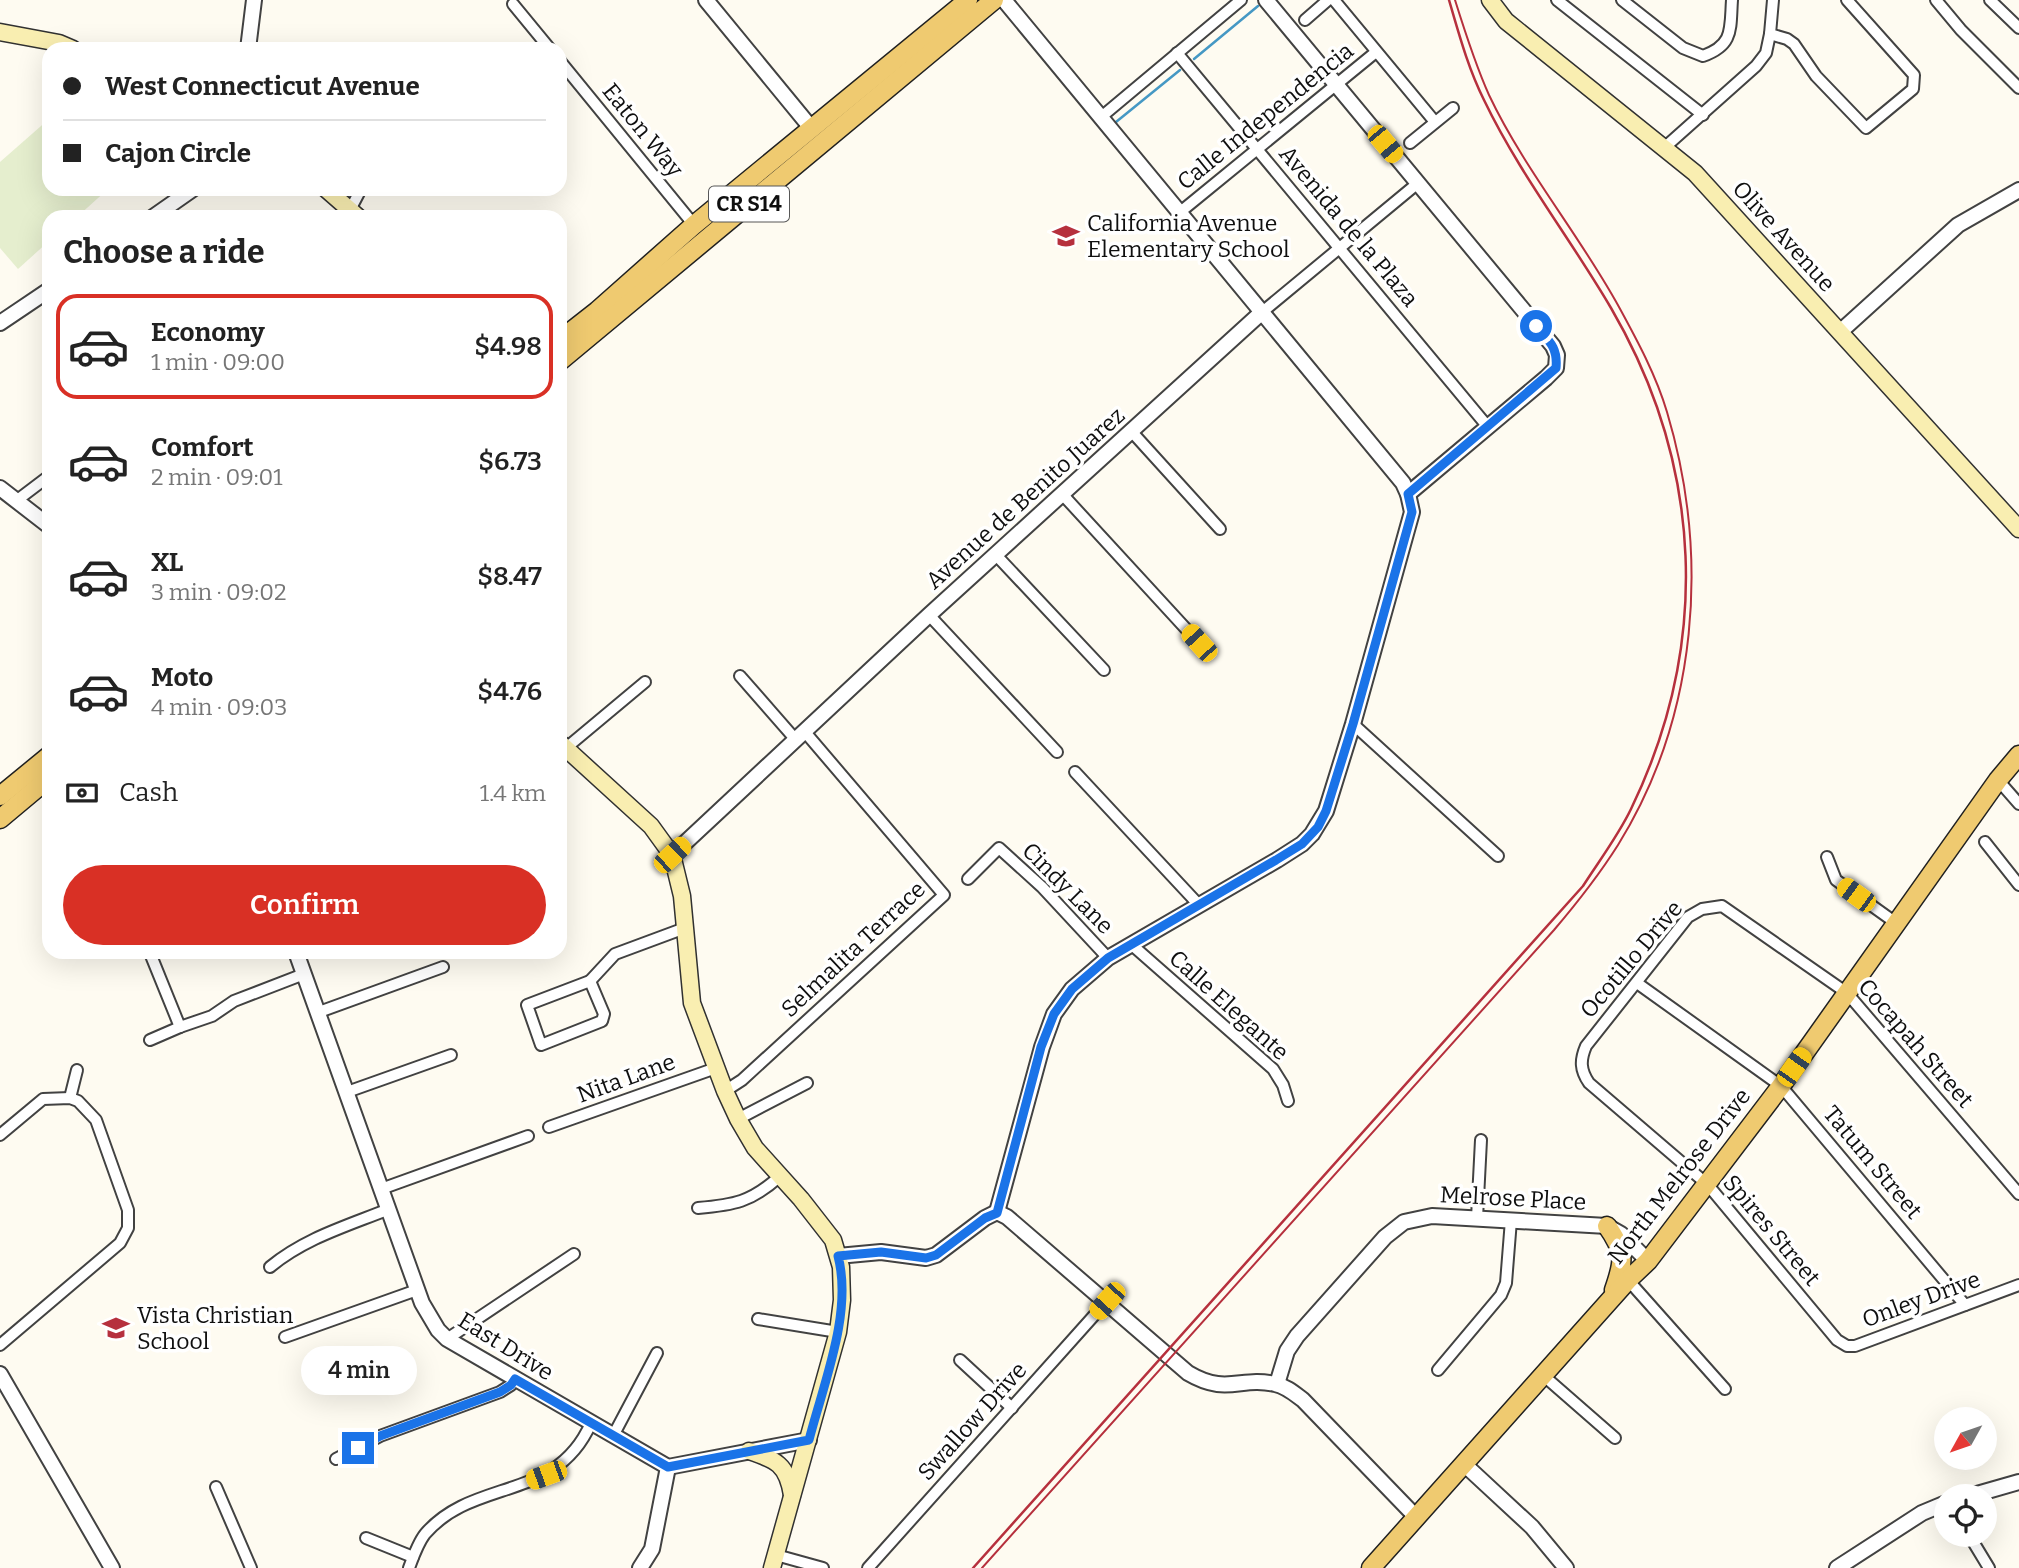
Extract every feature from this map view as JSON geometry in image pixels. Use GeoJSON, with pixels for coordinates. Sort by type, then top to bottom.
{"type":"FeatureCollection","features":[{"type":"Feature","properties":{"kind":"main road","name":"CR S14"},"geometry":{"type":"LineString","coordinates":[[567,335],[694,225],[968,0]]}},
{"type":"Feature","properties":{"kind":"main road","name":"CR S14"},"geometry":{"type":"LineString","coordinates":[[567,355],[994,0]]}},
{"type":"Feature","properties":{"kind":"main road","name":"Olive Avenue"},"geometry":{"type":"LineString","coordinates":[[1490,0],[1506,21],[1697,175],[2019,530]]}},
{"type":"Feature","properties":{"kind":"main road"},"geometry":{"type":"LineString","coordinates":[[0,32],[54,42]]}},
{"type":"Feature","properties":{"kind":"main road"},"geometry":{"type":"LineString","coordinates":[[872,101],[872,91],[901,67],[913,45]]}},
{"type":"Feature","properties":{"kind":"main road"},"geometry":{"type":"LineString","coordinates":[[334,196],[350,210]]}},
{"type":"Feature","properties":{"kind":"main road"},"geometry":{"type":"LineString","coordinates":[[567,750],[651,826],[672,855],[682,896],[692,1003],[725,1091],[755,1148],[819,1220],[833,1240],[841,1267],[842,1300],[838,1332],[774,1561]]}},
{"type":"Feature","properties":{"kind":"main road","name":"North Melrose Drive"},"geometry":{"type":"LineString","coordinates":[[1371,1568],[1628,1280],[1648,1261],[1781,1086],[1998,779],[2019,755]]}},
{"type":"Feature","properties":{"kind":"main road"},"geometry":{"type":"LineString","coordinates":[[0,796],[42,762]]}},
{"type":"Feature","properties":{"kind":"main road"},"geometry":{"type":"LineString","coordinates":[[0,820],[42,784]]}},
{"type":"Feature","properties":{"kind":"main road"},"geometry":{"type":"LineString","coordinates":[[1607,1226],[1623,1252],[1620,1273],[1611,1300]]}},
{"type":"Feature","properties":{"kind":"main road"},"geometry":{"type":"LineString","coordinates":[[749,1451],[776,1460],[790,1481],[792,1498]]}},
{"type":"Feature","properties":{"kind":"street"},"geometry":{"type":"LineString","coordinates":[[249,42],[254,0]]}},
{"type":"Feature","properties":{"kind":"street"},"geometry":{"type":"LineString","coordinates":[[706,0],[812,129]]}},
{"type":"Feature","properties":{"kind":"street"},"geometry":{"type":"LineString","coordinates":[[997,1213],[1041,1047],[1054,1014],[1072,989],[1108,958],[1302,844],[1312,834],[1326,811],[1412,512],[1403,483],[1004,0]]}},
{"type":"Feature","properties":{"kind":"street"},"geometry":{"type":"LineString","coordinates":[[1100,118],[1241,0]]}},
{"type":"Feature","properties":{"kind":"street"},"geometry":{"type":"LineString","coordinates":[[1266,0],[1553,346],[1557,355],[1556,368],[1546,378],[1408,494]]}},
{"type":"Feature","properties":{"kind":"street"},"geometry":{"type":"LineString","coordinates":[[1305,20],[1328,0]]}},
{"type":"Feature","properties":{"kind":"street"},"geometry":{"type":"LineString","coordinates":[[1334,0],[1435,122]]}},
{"type":"Feature","properties":{"kind":"street"},"geometry":{"type":"LineString","coordinates":[[1557,0],[1703,115]]}},
{"type":"Feature","properties":{"kind":"street"},"geometry":{"type":"LineString","coordinates":[[1622,0],[1683,48],[1703,56],[1717,51],[1727,43],[1732,0]]}},
{"type":"Feature","properties":{"kind":"street"},"geometry":{"type":"LineString","coordinates":[[1664,148],[1762,59],[1770,34],[1773,0]]}},
{"type":"Feature","properties":{"kind":"street"},"geometry":{"type":"LineString","coordinates":[[1770,34],[1794,44],[1816,76],[1866,128],[1913,89],[1914,75],[1847,0]]}},
{"type":"Feature","properties":{"kind":"street"},"geometry":{"type":"LineString","coordinates":[[1936,0],[1961,30],[2019,88]]}},
{"type":"Feature","properties":{"kind":"street"},"geometry":{"type":"LineString","coordinates":[[1990,0],[2019,28]]}},
{"type":"Feature","properties":{"kind":"street"},"geometry":{"type":"LineString","coordinates":[[513,5],[544,42]]}},
{"type":"Feature","properties":{"kind":"street","name":"Calle Independencia"},"geometry":{"type":"LineString","coordinates":[[1180,213],[1376,52]]}},
{"type":"Feature","properties":{"kind":"street","name":"Avenida de la Plaza"},"geometry":{"type":"LineString","coordinates":[[1177,53],[1488,427]]}},
{"type":"Feature","properties":{"kind":"street","name":"Eaton Way"},"geometry":{"type":"LineString","coordinates":[[567,70],[694,225]]}},
{"type":"Feature","properties":{"kind":"street"},"geometry":{"type":"LineString","coordinates":[[1410,143],[1454,108]]}},
{"type":"Feature","properties":{"kind":"street","name":"Avenue de Benito Juarez"},"geometry":{"type":"LineString","coordinates":[[672,855],[929,615],[1261,313],[1418,183]]}},
{"type":"Feature","properties":{"kind":"street"},"geometry":{"type":"LineString","coordinates":[[1840,332],[1958,225],[2019,190]]}},
{"type":"Feature","properties":{"kind":"street"},"geometry":{"type":"LineString","coordinates":[[163,210],[182,196]]}},
{"type":"Feature","properties":{"kind":"street"},"geometry":{"type":"LineString","coordinates":[[0,324],[42,295]]}},
{"type":"Feature","properties":{"kind":"street"},"geometry":{"type":"LineString","coordinates":[[1132,432],[1220,529]]}},
{"type":"Feature","properties":{"kind":"street"},"geometry":{"type":"LineString","coordinates":[[16,501],[42,481]]}},
{"type":"Feature","properties":{"kind":"street"},"geometry":{"type":"LineString","coordinates":[[0,488],[42,521]]}},
{"type":"Feature","properties":{"kind":"street"},"geometry":{"type":"LineString","coordinates":[[1063,495],[1199,643]]}},
{"type":"Feature","properties":{"kind":"street"},"geometry":{"type":"LineString","coordinates":[[996,555],[1104,670]]}},
{"type":"Feature","properties":{"kind":"street"},"geometry":{"type":"LineString","coordinates":[[929,615],[1057,752]]}},
{"type":"Feature","properties":{"kind":"street"},"geometry":{"type":"LineString","coordinates":[[740,676],[800,736]]}},
{"type":"Feature","properties":{"kind":"street"},"geometry":{"type":"LineString","coordinates":[[567,743],[645,682]]}},
{"type":"Feature","properties":{"kind":"street"},"geometry":{"type":"LineString","coordinates":[[1353,724],[1498,856]]}},
{"type":"Feature","properties":{"kind":"street","name":"Selmalita Terrace"},"geometry":{"type":"LineString","coordinates":[[725,1091],[742,1080],[944,895],[800,736]]}},
{"type":"Feature","properties":{"kind":"street"},"geometry":{"type":"LineString","coordinates":[[1075,772],[1199,905]]}},
{"type":"Feature","properties":{"kind":"street"},"geometry":{"type":"LineString","coordinates":[[1998,779],[2017,802]]}},
{"type":"Feature","properties":{"kind":"street"},"geometry":{"type":"LineString","coordinates":[[1985,842],[2019,885]]}},
{"type":"Feature","properties":{"kind":"street","name":"Cindy Lane"},"geometry":{"type":"LineString","coordinates":[[968,879],[999,848],[1042,887],[1108,958]]}},
{"type":"Feature","properties":{"kind":"street"},"geometry":{"type":"LineString","coordinates":[[1827,857],[1836,880],[1896,923]]}},
{"type":"Feature","properties":{"kind":"street","name":"Ocotillo Drive"},"geometry":{"type":"LineString","coordinates":[[1582,1066],[1581,1058],[1586,1046],[1688,917],[1702,909],[1722,906],[1732,912]]}},
{"type":"Feature","properties":{"kind":"street","name":"Cocapah Street"},"geometry":{"type":"LineString","coordinates":[[1732,912],[1847,993],[2019,1194]]}},
{"type":"Feature","properties":{"kind":"street"},"geometry":{"type":"LineString","coordinates":[[590,981],[604,1014],[600,1023],[541,1045],[527,1005],[590,981],[614,954],[685,928]]}},
{"type":"Feature","properties":{"kind":"street","name":"Calle Elegante"},"geometry":{"type":"LineString","coordinates":[[1132,945],[1273,1069],[1283,1085],[1288,1101]]}},
{"type":"Feature","properties":{"kind":"street"},"geometry":{"type":"LineString","coordinates":[[152,959],[180,1027]]}},
{"type":"Feature","properties":{"kind":"street","name":"East Drive"},"geometry":{"type":"LineString","coordinates":[[299,959],[417,1290],[438,1330],[447,1339],[668,1467]]}},
{"type":"Feature","properties":{"kind":"street"},"geometry":{"type":"LineString","coordinates":[[318,1012],[443,967]]}},
{"type":"Feature","properties":{"kind":"street"},"geometry":{"type":"LineString","coordinates":[[150,1040],[212,1017],[234,1001],[304,974]]}},
{"type":"Feature","properties":{"kind":"street","name":"Tatum Street"},"geometry":{"type":"LineString","coordinates":[[1637,983],[1781,1086],[1965,1305]]}},
{"type":"Feature","properties":{"kind":"street"},"geometry":{"type":"LineString","coordinates":[[347,1092],[451,1055]]}},
{"type":"Feature","properties":{"kind":"street"},"geometry":{"type":"LineString","coordinates":[[1568,1067],[1582,1066]]}},
{"type":"Feature","properties":{"kind":"street","name":"Spires Street"},"geometry":{"type":"LineString","coordinates":[[1582,1066],[1583,1074],[1589,1083],[1707,1185],[1838,1340]]}},
{"type":"Feature","properties":{"kind":"street","name":"Nita Lane"},"geometry":{"type":"LineString","coordinates":[[549,1127],[716,1068]]}},
{"type":"Feature","properties":{"kind":"street"},"geometry":{"type":"LineString","coordinates":[[70,1098],[77,1070]]}},
{"type":"Feature","properties":{"kind":"street"},"geometry":{"type":"LineString","coordinates":[[738,1119],[807,1083]]}},
{"type":"Feature","properties":{"kind":"street"},"geometry":{"type":"LineString","coordinates":[[0,1135],[43,1099],[70,1098],[78,1101],[96,1120],[128,1210],[128,1228],[120,1243],[0,1345]]}},
{"type":"Feature","properties":{"kind":"street"},"geometry":{"type":"LineString","coordinates":[[381,1189],[528,1136]]}},
{"type":"Feature","properties":{"kind":"street"},"geometry":{"type":"LineString","coordinates":[[1477,1218],[1481,1140]]}},
{"type":"Feature","properties":{"kind":"street"},"geometry":{"type":"LineString","coordinates":[[698,1209],[732,1205],[761,1193],[779,1177]]}},
{"type":"Feature","properties":{"kind":"street"},"geometry":{"type":"LineString","coordinates":[[270,1267],[312,1239],[389,1209]]}},
{"type":"Feature","properties":{"kind":"street"},"geometry":{"type":"LineString","coordinates":[[838,1256],[881,1252],[926,1258],[936,1255],[985,1218],[997,1213],[1007,1217],[1188,1373],[1223,1386],[1261,1382],[1277,1384],[1290,1390],[1303,1400],[1417,1518]]}},
{"type":"Feature","properties":{"kind":"street","name":"Melrose Place"},"geometry":{"type":"LineString","coordinates":[[1277,1384],[1287,1351],[1297,1336],[1385,1237],[1404,1222],[1432,1216],[1607,1226],[1621,1234],[1648,1261]]}},
{"type":"Feature","properties":{"kind":"street"},"geometry":{"type":"LineString","coordinates":[[1438,1370],[1501,1295],[1506,1283],[1511,1220]]}},
{"type":"Feature","properties":{"kind":"street"},"geometry":{"type":"LineString","coordinates":[[447,1339],[574,1254]]}},
{"type":"Feature","properties":{"kind":"street"},"geometry":{"type":"LineString","coordinates":[[1628,1280],[1725,1389]]}},
{"type":"Feature","properties":{"kind":"street","name":"Onley Drive"},"geometry":{"type":"LineString","coordinates":[[1838,1340],[1847,1346],[1855,1346],[2019,1285]]}},
{"type":"Feature","properties":{"kind":"street"},"geometry":{"type":"LineString","coordinates":[[285,1337],[417,1290]]}},
{"type":"Feature","properties":{"kind":"street","name":"Swallow Drive"},"geometry":{"type":"LineString","coordinates":[[868,1568],[1107,1301]]}},
{"type":"Feature","properties":{"kind":"street"},"geometry":{"type":"LineString","coordinates":[[758,1319],[838,1332]]}},
{"type":"Feature","properties":{"kind":"street"},"geometry":{"type":"LineString","coordinates":[[612,1436],[657,1353]]}},
{"type":"Feature","properties":{"kind":"street"},"geometry":{"type":"LineString","coordinates":[[960,1360],[1012,1408]]}},
{"type":"Feature","properties":{"kind":"street"},"geometry":{"type":"LineString","coordinates":[[0,1374],[112,1568]]}},
{"type":"Feature","properties":{"kind":"street"},"geometry":{"type":"LineString","coordinates":[[1544,1376],[1615,1438]]}},
{"type":"Feature","properties":{"kind":"street"},"geometry":{"type":"LineString","coordinates":[[336,1460],[380,1436],[500,1392],[515,1379]]}},
{"type":"Feature","properties":{"kind":"street"},"geometry":{"type":"LineString","coordinates":[[366,1538],[411,1563],[423,1536],[445,1514],[546,1475],[569,1458],[584,1440],[591,1423]]}},
{"type":"Feature","properties":{"kind":"street"},"geometry":{"type":"LineString","coordinates":[[640,1568],[652,1549],[668,1467],[809,1440]]}},
{"type":"Feature","properties":{"kind":"street"},"geometry":{"type":"LineString","coordinates":[[1464,1464],[1532,1527],[1566,1568]]}},
{"type":"Feature","properties":{"kind":"street"},"geometry":{"type":"LineString","coordinates":[[1997,1488],[2019,1482]]}},
{"type":"Feature","properties":{"kind":"street"},"geometry":{"type":"LineString","coordinates":[[216,1487],[251,1568]]}},
{"type":"Feature","properties":{"kind":"street"},"geometry":{"type":"LineString","coordinates":[[1838,1568],[1922,1513],[1934,1508]]}},
{"type":"Feature","properties":{"kind":"street"},"geometry":{"type":"LineString","coordinates":[[1976,1547],[1989,1568]]}},
{"type":"Feature","properties":{"kind":"street"},"geometry":{"type":"LineString","coordinates":[[774,1561],[823,1568]]}},
{"type":"Feature","properties":{"kind":"green space"},"geometry":{"type":"Polygon","coordinates":[[[42,125],[42,196],[100,196],[85,210],[42,210],[42,247],[18,269],[0,248],[0,162],[42,125]]]}},
{"type":"Feature","properties":{"kind":"waterway"},"geometry":{"type":"LineString","coordinates":[[1194,59],[1258,6]]}},
{"type":"Feature","properties":{"kind":"waterway"},"geometry":{"type":"LineString","coordinates":[[1116,122],[1180,70]]}},
{"type":"Feature","properties":{"kind":"tram line"},"geometry":{"type":"LineString","coordinates":[[982,1568],[1563,920],[1618,845],[1645,795],[1665,743],[1680,689],[1689,634],[1691,578],[1689,522],[1681,467],[1667,412],[1652,371],[1619,307],[1587,253],[1518,149],[1489,95],[1455,0]]}},
{"type":"Feature","properties":{"kind":"railway"},"geometry":{"type":"LineString","coordinates":[[973,1568],[1583,886],[1626,819],[1657,747],[1675,683],[1684,620],[1686,556],[1679,492],[1664,430],[1642,368],[1611,308],[1513,153],[1484,100],[1449,0]]}},
{"type":"Feature","properties":{"kind":"place","name":"California Avenue Elementary School"},"geometry":{"type":"Point","coordinates":[1066,236]}},
{"type":"Feature","properties":{"kind":"place","name":"Vista Christian School"},"geometry":{"type":"Point","coordinates":[116,1328]}},
{"type":"Feature","properties":{"kind":"route"},"geometry":{"type":"LineString","coordinates":[[358,1448],[380,1436],[500,1392],[515,1379],[668,1467],[809,1440],[838,1332],[842,1300],[838,1256],[881,1252],[926,1258],[936,1255],[985,1218],[997,1213],[1041,1047],[1054,1014],[1072,989],[1108,958],[1302,844],[1318,827],[1326,811],[1353,724],[1412,512],[1408,494],[1556,368],[1557,355],[1553,346],[1536,326]]}}]}
